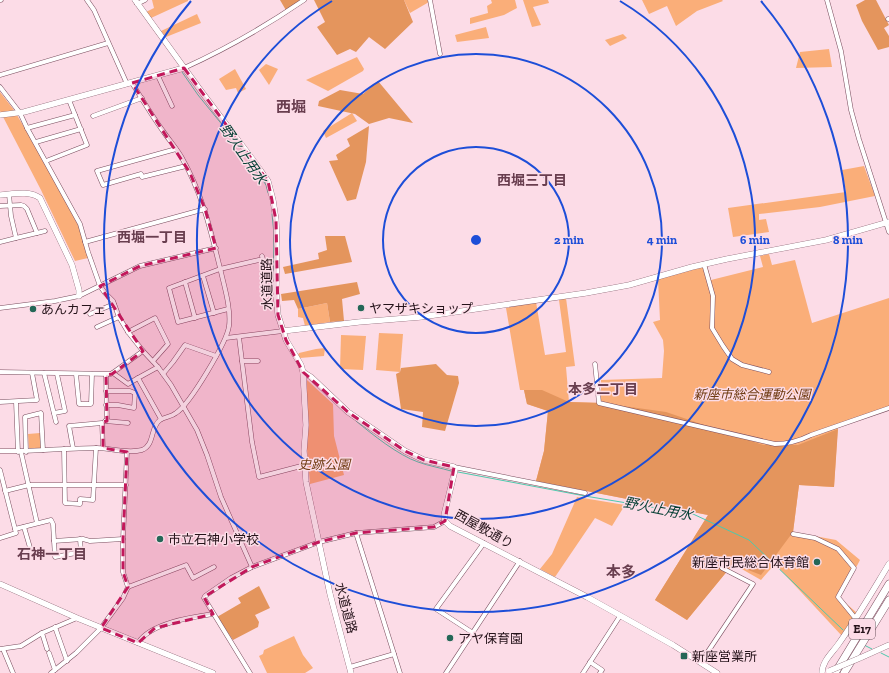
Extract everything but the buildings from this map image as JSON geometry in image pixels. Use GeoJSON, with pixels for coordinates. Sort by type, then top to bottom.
{"type":"FeatureCollection","features":[{"type":"Feature","properties":{"kind":"highway","name":"E17"},"geometry":{"type":"LineString","coordinates":[[830,672],[889,584]]}},
{"type":"Feature","properties":{"kind":"highway","name":"E17"},"geometry":{"type":"LineString","coordinates":[[844,673],[889,600]]}},
{"type":"Feature","properties":{"kind":"street"},"geometry":{"type":"LineString","coordinates":[[0,451],[22,452],[73,448],[103,448],[127,452],[144,449],[148,446],[156,423],[161,419],[177,413],[201,383],[226,338],[229,328],[228,309],[216,248],[199,192],[176,150],[142,98],[130,83],[108,44],[94,10],[87,0]]}},
{"type":"Feature","properties":{"kind":"street"},"geometry":{"type":"LineString","coordinates":[[136,2],[145,0]]}},
{"type":"Feature","properties":{"kind":"street"},"geometry":{"type":"LineString","coordinates":[[0,115],[20,113],[184,68],[218,52],[276,20],[304,0]]}},
{"type":"Feature","properties":{"kind":"street"},"geometry":{"type":"LineString","coordinates":[[430,0],[440,54]]}},
{"type":"Feature","properties":{"kind":"street"},"geometry":{"type":"LineString","coordinates":[[827,0],[841,51],[851,110],[859,139],[888,222],[889,232]]}},
{"type":"Feature","properties":{"kind":"street","name":"水道道路"},"geometry":{"type":"LineString","coordinates":[[136,2],[268,181],[274,206],[277,236],[277,308],[283,331],[290,348],[301,365],[303,372],[306,420],[304,444],[306,482],[330,594],[352,673]]}},
{"type":"Feature","properties":{"kind":"street"},"geometry":{"type":"LineString","coordinates":[[0,75],[108,44]]}},
{"type":"Feature","properties":{"kind":"street"},"geometry":{"type":"LineString","coordinates":[[158,76],[172,106]]}},
{"type":"Feature","properties":{"kind":"street"},"geometry":{"type":"LineString","coordinates":[[0,87],[20,113],[80,224],[100,286],[114,304],[119,317],[128,332],[143,352],[153,361],[172,385],[197,430],[221,497],[252,567]]}},
{"type":"Feature","properties":{"kind":"street"},"geometry":{"type":"LineString","coordinates":[[93,116],[142,98]]}},
{"type":"Feature","properties":{"kind":"street"},"geometry":{"type":"LineString","coordinates":[[46,161],[87,145],[69,100]]}},
{"type":"Feature","properties":{"kind":"street"},"geometry":{"type":"LineString","coordinates":[[27,128],[75,115]]}},
{"type":"Feature","properties":{"kind":"street"},"geometry":{"type":"LineString","coordinates":[[36,142],[80,129]]}},
{"type":"Feature","properties":{"kind":"street"},"geometry":{"type":"LineString","coordinates":[[176,150],[97,171],[103,185],[141,174],[142,177],[186,166]]}},
{"type":"Feature","properties":{"kind":"street"},"geometry":{"type":"LineString","coordinates":[[0,195],[29,193],[36,194],[40,198],[72,265],[79,290],[79,296]]}},
{"type":"Feature","properties":{"kind":"street"},"geometry":{"type":"LineString","coordinates":[[9,194],[16,238]]}},
{"type":"Feature","properties":{"kind":"street"},"geometry":{"type":"LineString","coordinates":[[0,206],[21,205],[26,208],[37,234]]}},
{"type":"Feature","properties":{"kind":"street"},"geometry":{"type":"LineString","coordinates":[[85,242],[205,209]]}},
{"type":"Feature","properties":{"kind":"street"},"geometry":{"type":"LineString","coordinates":[[226,338],[359,322],[421,317],[503,306],[627,285],[704,264],[826,240],[888,222]]}},
{"type":"Feature","properties":{"kind":"street"},"geometry":{"type":"LineString","coordinates":[[0,242],[45,231]]}},
{"type":"Feature","properties":{"kind":"street"},"geometry":{"type":"LineString","coordinates":[[0,308],[55,301],[79,296],[140,266],[216,248]]}},
{"type":"Feature","properties":{"kind":"street"},"geometry":{"type":"LineString","coordinates":[[228,309],[178,322],[169,288],[220,269],[263,259],[262,256]]}},
{"type":"Feature","properties":{"kind":"street"},"geometry":{"type":"LineString","coordinates":[[704,264],[713,296],[712,328],[732,360],[742,365],[769,372]]}},
{"type":"Feature","properties":{"kind":"street"},"geometry":{"type":"LineString","coordinates":[[203,276],[214,313]]}},
{"type":"Feature","properties":{"kind":"street"},"geometry":{"type":"LineString","coordinates":[[185,282],[195,318]]}},
{"type":"Feature","properties":{"kind":"street"},"geometry":{"type":"LineString","coordinates":[[90,314],[114,304]]}},
{"type":"Feature","properties":{"kind":"street"},"geometry":{"type":"LineString","coordinates":[[97,327],[119,317]]}},
{"type":"Feature","properties":{"kind":"street"},"geometry":{"type":"LineString","coordinates":[[128,332],[156,318],[168,344],[153,361]]}},
{"type":"Feature","properties":{"kind":"street"},"geometry":{"type":"LineString","coordinates":[[239,337],[252,442],[259,476],[305,465]]}},
{"type":"Feature","properties":{"kind":"street"},"geometry":{"type":"LineString","coordinates":[[163,374],[185,345],[216,356]]}},
{"type":"Feature","properties":{"kind":"street"},"geometry":{"type":"LineString","coordinates":[[0,372],[106,375],[113,373],[143,352]]}},
{"type":"Feature","properties":{"kind":"street"},"geometry":{"type":"LineString","coordinates":[[242,361],[258,361]]}},
{"type":"Feature","properties":{"kind":"street"},"geometry":{"type":"LineString","coordinates":[[595,364],[599,403],[775,444],[786,444],[799,441],[811,435],[889,408]]}},
{"type":"Feature","properties":{"kind":"street"},"geometry":{"type":"LineString","coordinates":[[113,373],[128,384],[158,367]]}},
{"type":"Feature","properties":{"kind":"street"},"geometry":{"type":"LineString","coordinates":[[303,372],[311,377],[348,412],[405,451],[424,460],[585,493]]}},
{"type":"Feature","properties":{"kind":"street"},"geometry":{"type":"LineString","coordinates":[[0,402],[37,400],[32,373]]}},
{"type":"Feature","properties":{"kind":"street"},"geometry":{"type":"LineString","coordinates":[[44,373],[56,422]]}},
{"type":"Feature","properties":{"kind":"street"},"geometry":{"type":"LineString","coordinates":[[54,413],[65,411],[57,374]]}},
{"type":"Feature","properties":{"kind":"street"},"geometry":{"type":"LineString","coordinates":[[76,374],[79,404],[92,404],[92,374]]}},
{"type":"Feature","properties":{"kind":"street"},"geometry":{"type":"LineString","coordinates":[[106,375],[106,421]]}},
{"type":"Feature","properties":{"kind":"street"},"geometry":{"type":"LineString","coordinates":[[138,378],[161,419]]}},
{"type":"Feature","properties":{"kind":"street"},"geometry":{"type":"LineString","coordinates":[[106,391],[130,391],[135,394],[134,408],[118,405],[106,405]]}},
{"type":"Feature","properties":{"kind":"street"},"geometry":{"type":"LineString","coordinates":[[16,402],[22,452],[37,523]]}},
{"type":"Feature","properties":{"kind":"street"},"geometry":{"type":"LineString","coordinates":[[22,452],[25,417],[41,413],[43,450]]}},
{"type":"Feature","properties":{"kind":"street"},"geometry":{"type":"LineString","coordinates":[[73,448],[70,426],[102,423],[106,421],[128,423]]}},
{"type":"Feature","properties":{"kind":"street"},"geometry":{"type":"LineString","coordinates":[[102,423],[103,448]]}},
{"type":"Feature","properties":{"kind":"street"},"geometry":{"type":"LineString","coordinates":[[64,449],[65,504],[80,504],[80,500],[93,500],[96,448]]}},
{"type":"Feature","properties":{"kind":"street"},"geometry":{"type":"LineString","coordinates":[[42,633],[53,672],[101,628],[123,598],[128,587],[123,572],[123,522],[127,452]]}},
{"type":"Feature","properties":{"kind":"street","name":"西屋敷通り"},"geometry":{"type":"LineString","coordinates":[[454,467],[455,470],[445,510],[445,521],[450,526],[520,561],[620,616],[717,673]]}},
{"type":"Feature","properties":{"kind":"street"},"geometry":{"type":"LineString","coordinates":[[0,470],[16,533],[0,538]]}},
{"type":"Feature","properties":{"kind":"street"},"geometry":{"type":"LineString","coordinates":[[5,491],[29,485],[126,485]]}},
{"type":"Feature","properties":{"kind":"street"},"geometry":{"type":"LineString","coordinates":[[15,529],[51,520],[55,557],[81,552],[80,539]]}},
{"type":"Feature","properties":{"kind":"street"},"geometry":{"type":"LineString","coordinates":[[250,673],[213,614],[204,598],[206,596],[231,578],[252,567],[319,542],[356,533],[434,528],[445,521]]}},
{"type":"Feature","properties":{"kind":"street"},"geometry":{"type":"LineString","coordinates":[[24,527],[31,551]]}},
{"type":"Feature","properties":{"kind":"street"},"geometry":{"type":"LineString","coordinates":[[356,533],[400,673]]}},
{"type":"Feature","properties":{"kind":"street"},"geometry":{"type":"LineString","coordinates":[[793,534],[815,538],[838,549],[854,568],[838,598],[856,619]]}},
{"type":"Feature","properties":{"kind":"street"},"geometry":{"type":"LineString","coordinates":[[54,541],[80,539],[90,541],[123,539]]}},
{"type":"Feature","properties":{"kind":"street"},"geometry":{"type":"LineString","coordinates":[[473,633],[436,610],[484,543]]}},
{"type":"Feature","properties":{"kind":"street"},"geometry":{"type":"LineString","coordinates":[[446,673],[520,561]]}},
{"type":"Feature","properties":{"kind":"street"},"geometry":{"type":"LineString","coordinates":[[822,673],[824,663],[856,619],[889,564]]}},
{"type":"Feature","properties":{"kind":"street"},"geometry":{"type":"LineString","coordinates":[[128,587],[186,565],[193,578],[214,567]]}},
{"type":"Feature","properties":{"kind":"street"},"geometry":{"type":"LineString","coordinates":[[700,662],[753,584],[722,568]]}},
{"type":"Feature","properties":{"kind":"street"},"geometry":{"type":"LineString","coordinates":[[0,584],[77,618],[213,673]]}},
{"type":"Feature","properties":{"kind":"street"},"geometry":{"type":"LineString","coordinates":[[138,643],[141,638],[155,628],[190,617],[213,614]]}},
{"type":"Feature","properties":{"kind":"street"},"geometry":{"type":"LineString","coordinates":[[583,673],[620,616]]}},
{"type":"Feature","properties":{"kind":"street"},"geometry":{"type":"LineString","coordinates":[[13,673],[2,649],[21,646],[42,633],[77,618]]}},
{"type":"Feature","properties":{"kind":"street"},"geometry":{"type":"LineString","coordinates":[[55,627],[66,661]]}},
{"type":"Feature","properties":{"kind":"street"},"geometry":{"type":"LineString","coordinates":[[830,672],[889,645]]}},
{"type":"Feature","properties":{"kind":"street"},"geometry":{"type":"LineString","coordinates":[[350,666],[394,654]]}},
{"type":"Feature","properties":{"kind":"street"},"geometry":{"type":"LineString","coordinates":[[590,662],[602,670],[600,673]]}},
{"type":"Feature","properties":{"kind":"highlighted area"},"geometry":{"type":"Polygon","coordinates":[[[184,68],[268,181],[276,220],[278,315],[286,340],[303,372],[348,412],[405,451],[424,460],[454,467],[445,521],[434,527],[356,533],[319,542],[252,567],[204,597],[213,614],[155,628],[138,643],[101,628],[128,587],[123,572],[127,452],[103,448],[103,422],[107,421],[106,375],[112,374],[143,351],[100,286],[140,266],[216,248],[205,209],[190,173],[132,83],[184,68]]]}},
{"type":"Feature","properties":{"kind":"green space"},"geometry":{"type":"Polygon","coordinates":[[[152,0],[188,1],[151,18],[146,12],[154,8],[152,0]]]}},
{"type":"Feature","properties":{"kind":"green space"},"geometry":{"type":"Polygon","coordinates":[[[404,0],[427,0],[429,2],[410,13],[404,0]]]}},
{"type":"Feature","properties":{"kind":"green space"},"geometry":{"type":"Polygon","coordinates":[[[491,0],[515,0],[517,8],[504,15],[470,24],[470,18],[488,13],[487,6],[492,3],[491,0]]]}},
{"type":"Feature","properties":{"kind":"green space"},"geometry":{"type":"Polygon","coordinates":[[[523,0],[548,0],[549,3],[533,7],[541,25],[532,27],[523,0]]]}},
{"type":"Feature","properties":{"kind":"green space"},"geometry":{"type":"Polygon","coordinates":[[[642,0],[723,1],[697,11],[676,26],[667,6],[649,14],[642,0]]]}},
{"type":"Feature","properties":{"kind":"green space"},"geometry":{"type":"Polygon","coordinates":[[[197,14],[201,23],[166,37],[161,31],[197,14]]]}},
{"type":"Feature","properties":{"kind":"green space"},"geometry":{"type":"Polygon","coordinates":[[[486,27],[489,38],[457,42],[455,35],[486,27]]]}},
{"type":"Feature","properties":{"kind":"green space"},"geometry":{"type":"Polygon","coordinates":[[[623,34],[627,38],[610,46],[605,40],[623,34]]]}},
{"type":"Feature","properties":{"kind":"green space"},"geometry":{"type":"Polygon","coordinates":[[[829,49],[832,67],[796,68],[800,52],[829,49]]]}},
{"type":"Feature","properties":{"kind":"green space"},"geometry":{"type":"Polygon","coordinates":[[[357,57],[364,69],[363,71],[328,91],[306,80],[357,57]]]}},
{"type":"Feature","properties":{"kind":"green space"},"geometry":{"type":"Polygon","coordinates":[[[266,64],[278,69],[269,85],[259,70],[266,64]]]}},
{"type":"Feature","properties":{"kind":"green space"},"geometry":{"type":"Polygon","coordinates":[[[235,69],[246,89],[238,93],[236,88],[226,90],[219,79],[235,69]]]}},
{"type":"Feature","properties":{"kind":"green space"},"geometry":{"type":"Polygon","coordinates":[[[0,92],[14,110],[60,188],[79,224],[88,258],[75,261],[41,190],[0,111],[0,92]]]}},
{"type":"Feature","properties":{"kind":"green space"},"geometry":{"type":"Polygon","coordinates":[[[352,113],[357,121],[326,138],[323,131],[352,113]]]}},
{"type":"Feature","properties":{"kind":"green space"},"geometry":{"type":"Polygon","coordinates":[[[864,166],[875,196],[820,207],[759,214],[759,220],[766,219],[769,232],[733,237],[728,208],[846,192],[842,170],[864,166]]]}},
{"type":"Feature","properties":{"kind":"green space","name":"新座市総合運動公園"},"geometry":{"type":"Polygon","coordinates":[[[769,254],[772,265],[795,260],[812,323],[889,298],[889,406],[838,424],[834,487],[799,485],[793,532],[836,540],[860,560],[840,598],[857,613],[842,636],[775,564],[761,580],[733,564],[687,620],[655,600],[708,515],[536,481],[544,451],[548,411],[527,404],[524,390],[520,390],[506,308],[536,302],[545,355],[566,352],[559,300],[566,298],[575,366],[566,367],[569,402],[601,403],[601,380],[662,378],[664,351],[663,340],[653,322],[660,320],[658,279],[707,266],[711,280],[763,267],[760,256],[769,254]]]}},
{"type":"Feature","properties":{"kind":"green space"},"geometry":{"type":"Polygon","coordinates":[[[327,303],[330,322],[305,326],[303,318],[298,317],[298,309],[327,303]]]}},
{"type":"Feature","properties":{"kind":"green space"},"geometry":{"type":"Polygon","coordinates":[[[379,333],[403,334],[400,372],[376,370],[379,333]]]}},
{"type":"Feature","properties":{"kind":"green space"},"geometry":{"type":"Polygon","coordinates":[[[341,335],[366,336],[363,370],[340,369],[341,335]]]}},
{"type":"Feature","properties":{"kind":"green space"},"geometry":{"type":"Polygon","coordinates":[[[325,348],[324,356],[300,358],[298,355],[299,353],[325,348]]]}},
{"type":"Feature","properties":{"kind":"green space","name":"史跡公園"},"geometry":{"type":"Polygon","coordinates":[[[307,380],[333,404],[334,436],[344,475],[310,484],[307,449],[307,380]]]}},
{"type":"Feature","properties":{"kind":"green space"},"geometry":{"type":"Polygon","coordinates":[[[40,433],[42,450],[31,450],[29,448],[28,434],[40,433]]]}},
{"type":"Feature","properties":{"kind":"green space"},"geometry":{"type":"Polygon","coordinates":[[[577,497],[625,505],[612,526],[595,518],[555,577],[540,569],[552,554],[577,497]]]}},
{"type":"Feature","properties":{"kind":"green space"},"geometry":{"type":"Polygon","coordinates":[[[294,636],[303,655],[313,668],[305,673],[267,673],[259,656],[263,654],[264,650],[294,636]]]}},
{"type":"Feature","properties":{"kind":"shaded area"},"geometry":{"type":"Polygon","coordinates":[[[280,0],[304,0],[287,12],[280,0]]]}},
{"type":"Feature","properties":{"kind":"shaded area"},"geometry":{"type":"Polygon","coordinates":[[[314,0],[404,0],[413,22],[385,49],[369,37],[356,52],[350,49],[337,55],[317,27],[325,22],[314,0]]]}},
{"type":"Feature","properties":{"kind":"shaded area"},"geometry":{"type":"Polygon","coordinates":[[[865,0],[876,0],[889,25],[884,28],[889,36],[889,47],[878,50],[862,21],[856,5],[865,0]]]}},
{"type":"Feature","properties":{"kind":"shaded area"},"geometry":{"type":"Polygon","coordinates":[[[378,81],[413,123],[389,118],[369,124],[355,114],[318,106],[319,101],[340,90],[363,94],[378,81]]]}},
{"type":"Feature","properties":{"kind":"shaded area"},"geometry":{"type":"Polygon","coordinates":[[[369,126],[366,162],[356,199],[347,201],[329,161],[338,160],[336,155],[350,146],[347,139],[369,126]]]}},
{"type":"Feature","properties":{"kind":"shaded area"},"geometry":{"type":"Polygon","coordinates":[[[325,236],[345,236],[352,262],[285,274],[283,267],[319,259],[318,253],[327,250],[325,236]]]}},
{"type":"Feature","properties":{"kind":"shaded area"},"geometry":{"type":"Polygon","coordinates":[[[357,282],[360,294],[342,299],[344,321],[330,322],[327,303],[298,309],[294,300],[282,301],[281,294],[357,282]]]}},
{"type":"Feature","properties":{"kind":"shaded area"},"geometry":{"type":"Polygon","coordinates":[[[436,364],[447,375],[458,376],[459,383],[445,431],[422,427],[423,412],[401,409],[396,374],[400,372],[401,368],[436,364]]]}},
{"type":"Feature","properties":{"kind":"shaded area"},"geometry":{"type":"Polygon","coordinates":[[[524,390],[542,390],[569,402],[602,403],[666,412],[763,445],[798,445],[838,429],[834,487],[799,485],[793,532],[761,575],[733,564],[687,620],[655,600],[708,515],[536,481],[544,451],[548,411],[527,404],[524,390]]]}},
{"type":"Feature","properties":{"kind":"shaded area"},"geometry":{"type":"Polygon","coordinates":[[[259,586],[270,608],[255,615],[259,622],[258,627],[233,640],[217,617],[241,603],[238,598],[259,586]]]}},
{"type":"Feature","properties":{"kind":"waterway","name":"野火止用水"},"geometry":{"type":"LineString","coordinates":[[182,72],[198,95],[237,143]]}},
{"type":"Feature","properties":{"kind":"waterway","name":"野火止用水"},"geometry":{"type":"LineString","coordinates":[[247,157],[266,185],[268,193]]}},
{"type":"Feature","properties":{"kind":"waterway","name":"野火止用水"},"geometry":{"type":"LineString","coordinates":[[272,214],[274,234],[273,296]]}},
{"type":"Feature","properties":{"kind":"waterway","name":"野火止用水"},"geometry":{"type":"LineString","coordinates":[[356,421],[402,455],[422,463],[451,471]]}},
{"type":"Feature","properties":{"kind":"waterway","name":"野火止用水"},"geometry":{"type":"LineString","coordinates":[[458,472],[585,496],[693,514],[749,540],[843,630]]}},
{"type":"Feature","properties":{"kind":"waterway","name":"野火止用水"},"geometry":{"type":"LineString","coordinates":[[849,635],[853,638]]}},
{"type":"Feature","properties":{"kind":"waterway","name":"野火止用水"},"geometry":{"type":"LineString","coordinates":[[864,645],[872,649]]}},
{"type":"Feature","properties":{"kind":"waterway","name":"野火止用水"},"geometry":{"type":"LineString","coordinates":[[881,653],[889,657]]}},
{"type":"Feature","properties":{"kind":"place","name":"ヤマザキショップ"},"geometry":{"type":"Point","coordinates":[361,308]}},
{"type":"Feature","properties":{"kind":"place","name":"あんカフェ"},"geometry":{"type":"Point","coordinates":[33,309]}},
{"type":"Feature","properties":{"kind":"place","name":"市立石神小学校"},"geometry":{"type":"Point","coordinates":[160,539]}},
{"type":"Feature","properties":{"kind":"place","name":"新座市民総合体育館"},"geometry":{"type":"Point","coordinates":[817,562]}},
{"type":"Feature","properties":{"kind":"place","name":"アヤ保育園"},"geometry":{"type":"Point","coordinates":[450,638]}},
{"type":"Feature","properties":{"kind":"place","name":"新座営業所"},"geometry":{"type":"Point","coordinates":[684,656]}},
{"type":"Feature","properties":{"kind":"district","name":"西堀"},"geometry":{"type":"Point","coordinates":[291,107]}},
{"type":"Feature","properties":{"kind":"district","name":"西堀三丁目"},"geometry":{"type":"Point","coordinates":[532,180]}},
{"type":"Feature","properties":{"kind":"district","name":"西堀一丁目"},"geometry":{"type":"Point","coordinates":[152,237]}},
{"type":"Feature","properties":{"kind":"district","name":"本多二丁目"},"geometry":{"type":"Point","coordinates":[603,389]}},
{"type":"Feature","properties":{"kind":"district","name":"石神一丁目"},"geometry":{"type":"Point","coordinates":[52,554]}},
{"type":"Feature","properties":{"kind":"district","name":"本多"},"geometry":{"type":"Point","coordinates":[621,572]}}]}
